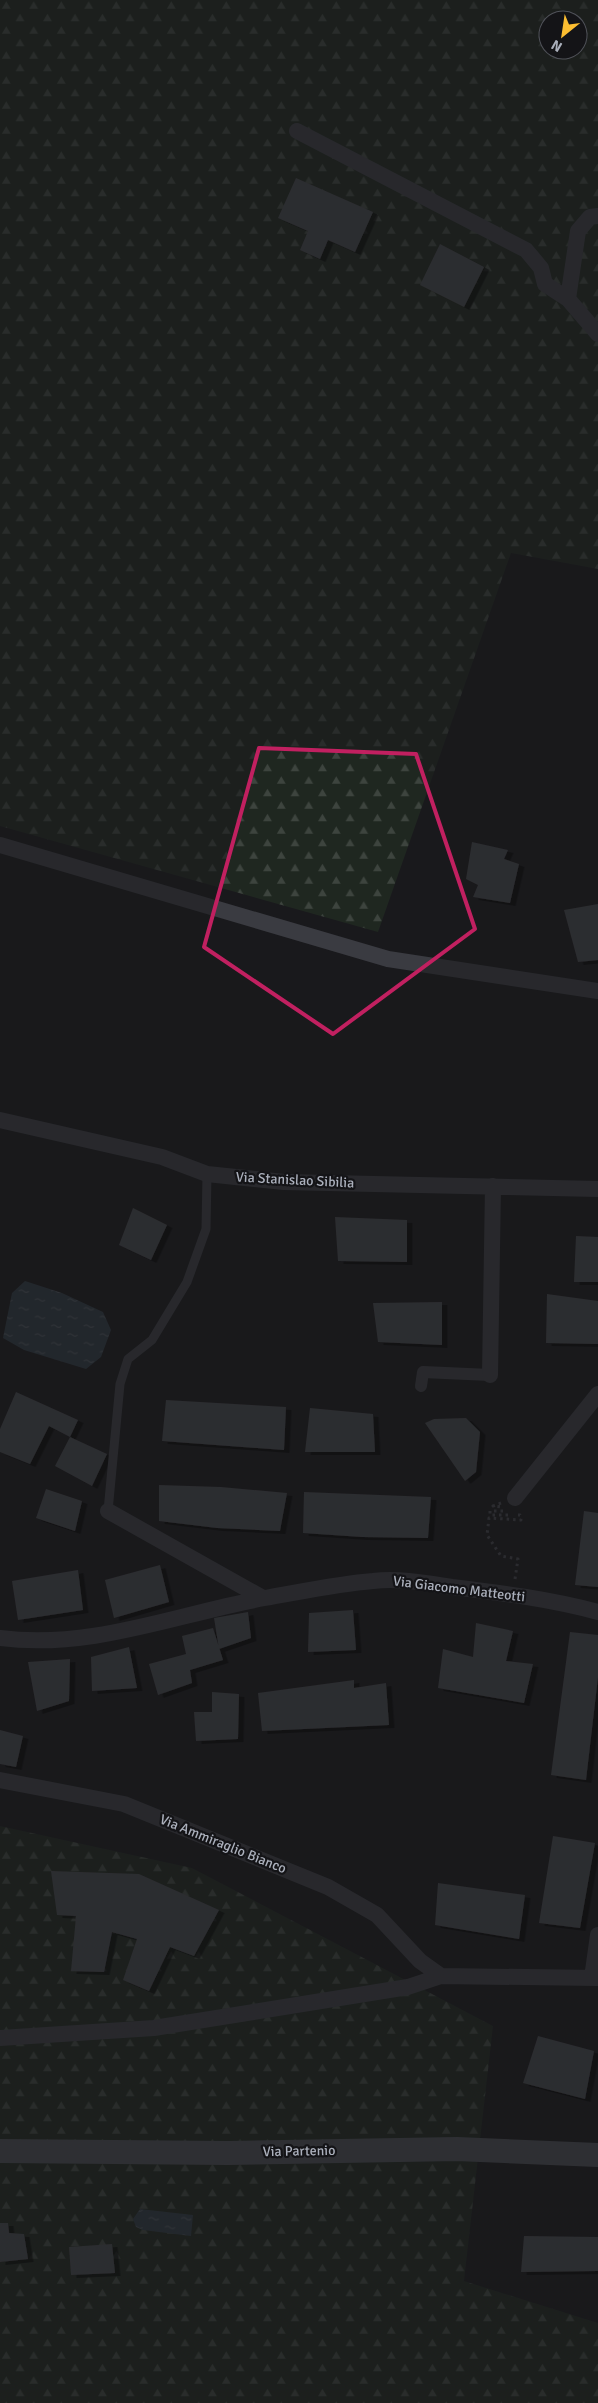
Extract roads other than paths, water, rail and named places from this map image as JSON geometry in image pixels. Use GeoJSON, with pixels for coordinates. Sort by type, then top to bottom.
{"type":"FeatureCollection","features":[{"type":"Feature","properties":{"kind":"main road","name":"Via Partenio"},"geometry":{"type":"LineString","coordinates":[[0,2151],[228,2152],[457,2149],[598,2156]]}},
{"type":"Feature","properties":{"kind":"street"},"geometry":{"type":"LineString","coordinates":[[297,131],[526,250],[541,268],[546,284],[568,299],[598,334]]}},
{"type":"Feature","properties":{"kind":"street"},"geometry":{"type":"LineString","coordinates":[[568,299],[578,231],[590,217],[598,216]]}},
{"type":"Feature","properties":{"kind":"street"},"geometry":{"type":"LineString","coordinates":[[0,845],[388,959],[598,991]]}},
{"type":"Feature","properties":{"kind":"street","name":"Via Stanislao Sibilia"},"geometry":{"type":"LineString","coordinates":[[0,1120],[162,1157],[207,1174],[284,1182],[598,1189]]}},
{"type":"Feature","properties":{"kind":"street"},"geometry":{"type":"LineString","coordinates":[[421,1386],[422,1372],[490,1375],[493,1186]]}},
{"type":"Feature","properties":{"kind":"street"},"geometry":{"type":"LineString","coordinates":[[512,1505],[598,1394]]}},
{"type":"Feature","properties":{"kind":"street"},"geometry":{"type":"LineString","coordinates":[[108,1510],[263,1598]]}},
{"type":"Feature","properties":{"kind":"street","name":"Via Giacomo Matteotti"},"geometry":{"type":"LineString","coordinates":[[0,1638],[16,1640],[106,1635],[263,1598],[374,1580],[405,1580],[512,1594],[566,1603],[598,1612]]}},
{"type":"Feature","properties":{"kind":"street","name":"Via Giacomo Matteotti"},"geometry":{"type":"LineString","coordinates":[[566,1603],[598,1601]]}},
{"type":"Feature","properties":{"kind":"street","name":"Via Ammiraglio Bianco"},"geometry":{"type":"LineString","coordinates":[[0,1780],[124,1804],[328,1887],[377,1915],[420,1961],[441,1976]]}},
{"type":"Feature","properties":{"kind":"street"},"geometry":{"type":"LineString","coordinates":[[0,2038],[154,2028],[408,1987],[441,1976],[595,1978],[598,1935]]}},
{"type":"Feature","properties":{"kind":"street"},"geometry":{"type":"LineString","coordinates":[[408,1987],[420,1961]]}},
{"type":"Feature","properties":{"kind":"lane"},"geometry":{"type":"LineString","coordinates":[[108,1510],[120,1384],[128,1359],[152,1340],[187,1282],[206,1229],[207,1174]]}},
{"type":"Feature","properties":{"kind":"water"},"geometry":{"type":"Polygon","coordinates":[[[25,1281],[62,1293],[103,1312],[111,1330],[101,1357],[86,1369],[24,1350],[3,1338],[12,1293],[25,1281]]]}},
{"type":"Feature","properties":{"kind":"water"},"geometry":{"type":"Polygon","coordinates":[[[140,2209],[193,2215],[191,2236],[143,2230],[136,2227],[133,2219],[140,2209]]]}}]}
